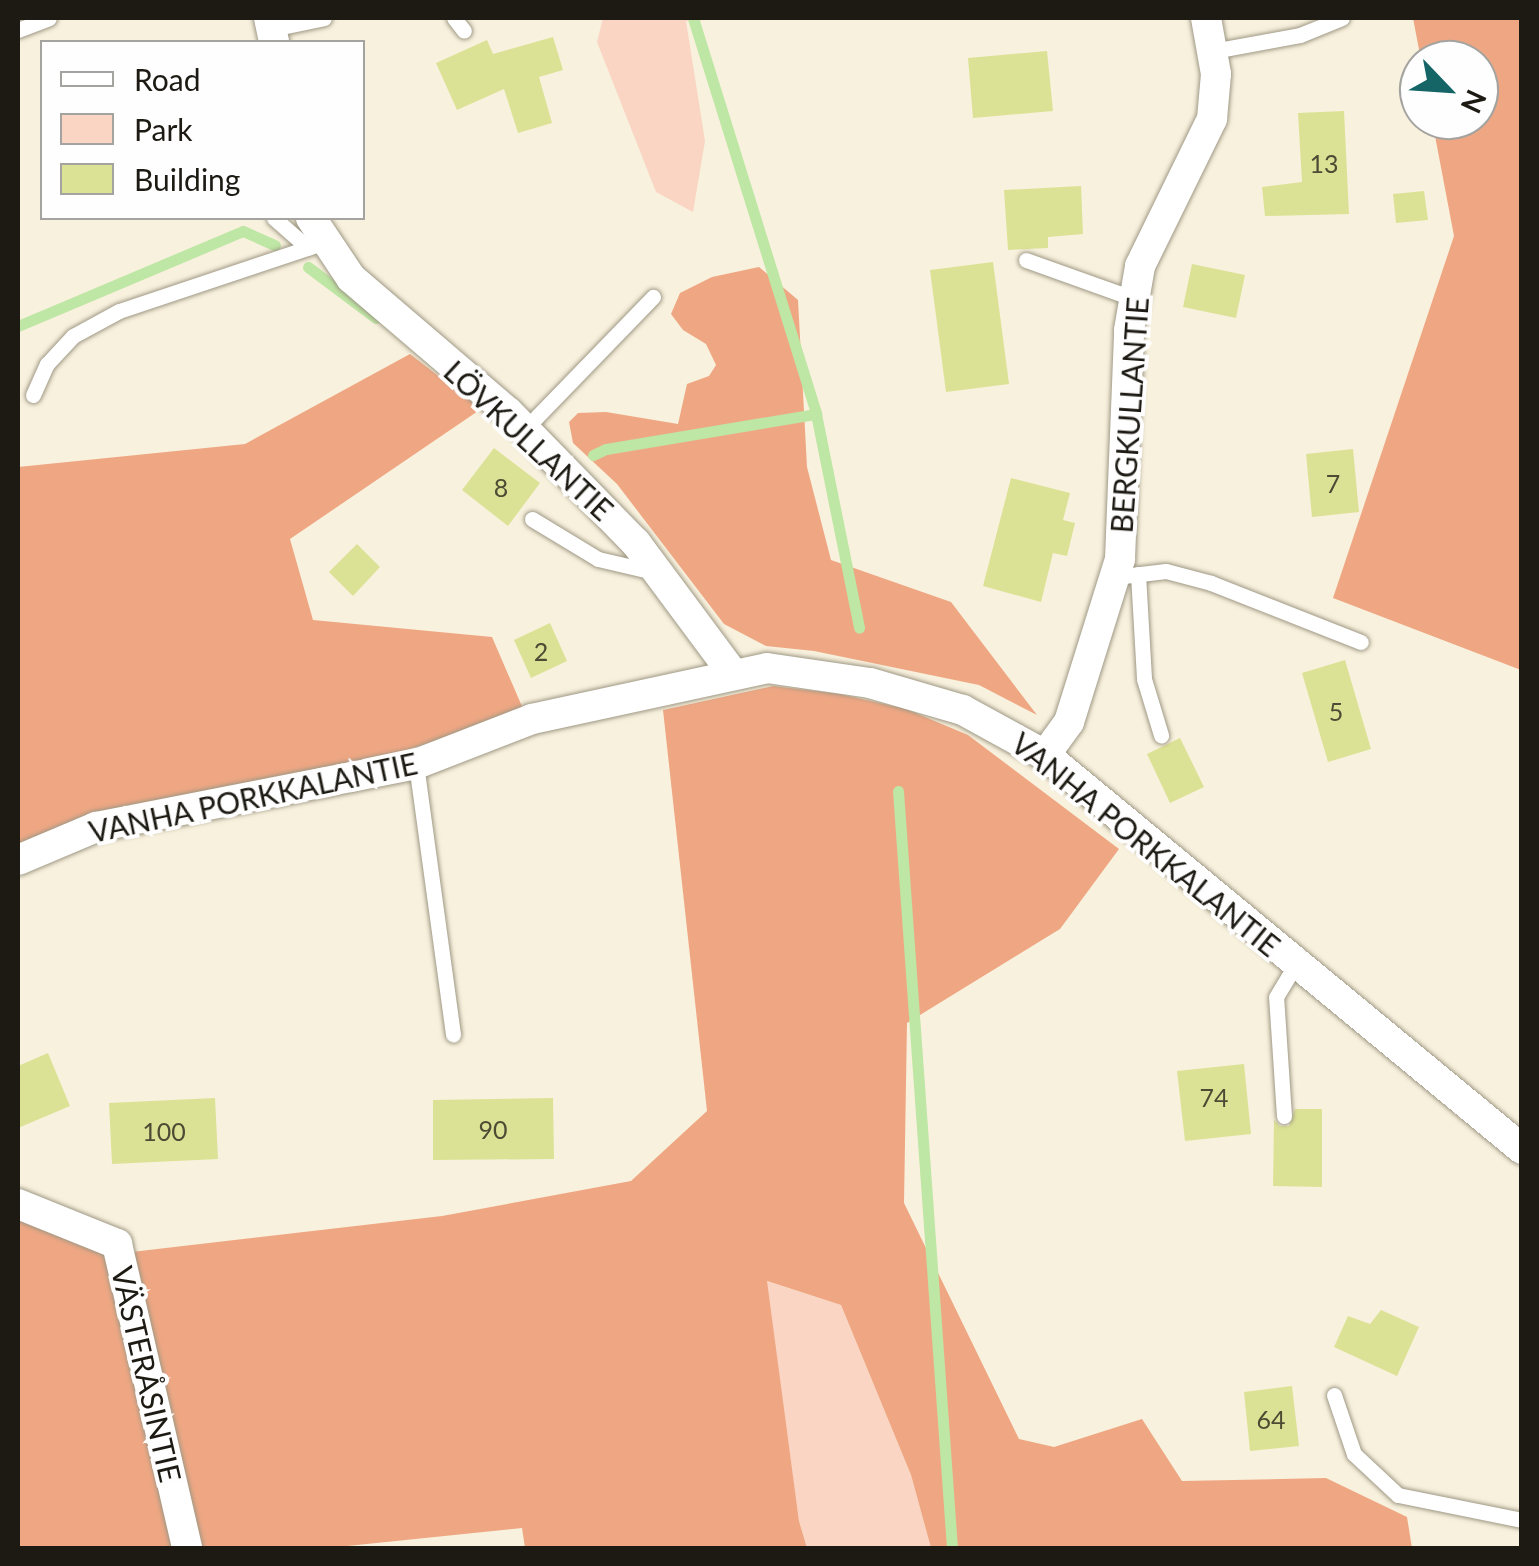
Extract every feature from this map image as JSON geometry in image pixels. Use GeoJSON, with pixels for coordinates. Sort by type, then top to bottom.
{"type":"FeatureCollection","features":[{"type":"Feature","properties":{"kind":"street","name":"BERGKULLANTIE"},"geometry":{"type":"LineString","coordinates":[[1045,755],[1068,722],[1127,575],[1120,559],[1123,425],[1135,299],[1140,266],[1212,118],[1216,74],[1206,18]]}},
{"type":"Feature","properties":{"kind":"street","name":"LÖVKULLANTIE"},"geometry":{"type":"LineString","coordinates":[[315,236],[351,278],[525,428],[636,543],[734,675]]}},
{"type":"Feature","properties":{"kind":"street","name":"VANHA PORKKALANTIE"},"geometry":{"type":"LineString","coordinates":[[18,860],[96,827],[416,764],[532,718],[767,668],[870,683],[963,710],[1045,755],[1522,1150]]}},
{"type":"Feature","properties":{"kind":"street","name":"VÄSTERÅSINTIE"},"geometry":{"type":"LineString","coordinates":[[18,1204],[116,1244],[188,1548]]}},
{"type":"Feature","properties":{"kind":"lane"},"geometry":{"type":"LineString","coordinates":[[18,30],[49,18]]}},
{"type":"Feature","properties":{"kind":"lane"},"geometry":{"type":"LineString","coordinates":[[272,30],[324,18]]}},
{"type":"Feature","properties":{"kind":"lane"},"geometry":{"type":"LineString","coordinates":[[1213,51],[1300,35],[1342,18]]}},
{"type":"Feature","properties":{"kind":"lane"},"geometry":{"type":"LineString","coordinates":[[279,220],[315,236]]}},
{"type":"Feature","properties":{"kind":"lane"},"geometry":{"type":"LineString","coordinates":[[33,396],[47,364],[73,336],[120,312],[315,236]]}},
{"type":"Feature","properties":{"kind":"lane"},"geometry":{"type":"LineString","coordinates":[[1026,260],[1135,299]]}},
{"type":"Feature","properties":{"kind":"lane"},"geometry":{"type":"LineString","coordinates":[[525,428],[653,297]]}},
{"type":"Feature","properties":{"kind":"lane"},"geometry":{"type":"LineString","coordinates":[[532,519],[598,558],[658,573]]}},
{"type":"Feature","properties":{"kind":"lane"},"geometry":{"type":"LineString","coordinates":[[1161,735],[1144,679],[1127,575],[1166,572],[1211,583],[1361,642]]}},
{"type":"Feature","properties":{"kind":"lane"},"geometry":{"type":"LineString","coordinates":[[416,764],[453,1034]]}},
{"type":"Feature","properties":{"kind":"lane"},"geometry":{"type":"LineString","coordinates":[[1284,1116],[1276,998],[1295,964]]}},
{"type":"Feature","properties":{"kind":"lane"},"geometry":{"type":"LineString","coordinates":[[1334,1396],[1354,1454],[1398,1495],[1522,1520]]}},
{"type":"Feature","properties":{"kind":"green space"},"geometry":{"type":"Polygon","coordinates":[[[603,18],[752,18],[686,21],[705,141],[693,212],[656,192],[597,42],[603,18]]]}},
{"type":"Feature","properties":{"kind":"green space"},"geometry":{"type":"Polygon","coordinates":[[[766,1281],[841,1305],[911,1475],[931,1548],[807,1548],[799,1521],[766,1281]]]}},
{"type":"Feature","properties":{"kind":"shaded area"},"geometry":{"type":"Polygon","coordinates":[[[1413,18],[1521,18],[1521,670],[1333,598],[1454,236],[1436,140],[1499,140],[1499,40],[1417,40],[1413,18]]]}},
{"type":"Feature","properties":{"kind":"shaded area"},"geometry":{"type":"Polygon","coordinates":[[[759,267],[798,300],[807,467],[831,560],[951,602],[1037,715],[979,685],[814,651],[766,646],[724,624],[617,484],[573,443],[569,422],[578,413],[606,412],[678,424],[687,384],[709,376],[716,365],[706,344],[683,330],[671,314],[680,293],[712,277],[759,267]]]}},
{"type":"Feature","properties":{"kind":"shaded area"},"geometry":{"type":"Polygon","coordinates":[[[410,354],[481,409],[290,539],[313,620],[492,637],[524,711],[380,759],[18,849],[18,467],[245,444],[410,354]]]}},
{"type":"Feature","properties":{"kind":"shaded area"},"geometry":{"type":"Polygon","coordinates":[[[773,686],[840,694],[906,709],[968,735],[1119,849],[1060,929],[907,1023],[904,1203],[1019,1439],[1054,1447],[1142,1419],[1182,1481],[1326,1478],[1407,1517],[1412,1548],[931,1548],[911,1475],[841,1305],[767,1281],[799,1521],[807,1548],[525,1548],[522,1528],[328,1548],[194,1548],[123,1253],[442,1216],[631,1181],[707,1111],[663,710],[773,686]]]}},
{"type":"Feature","properties":{"kind":"shaded area"},"geometry":{"type":"Polygon","coordinates":[[[18,1216],[109,1254],[180,1548],[18,1548],[18,1216]]]}},
{"type":"Feature","properties":{"kind":"building"},"geometry":{"type":"Polygon","coordinates":[[[553,37],[563,70],[539,77],[552,123],[518,133],[504,89],[457,110],[436,63],[487,40],[493,54],[553,37]]]}},
{"type":"Feature","properties":{"kind":"building"},"geometry":{"type":"Polygon","coordinates":[[[1047,51],[1053,111],[973,118],[968,58],[1047,51]]]}},
{"type":"Feature","properties":{"kind":"building"},"geometry":{"type":"Polygon","coordinates":[[[1344,111],[1349,214],[1265,216],[1262,187],[1302,182],[1298,113],[1344,111]]]}},
{"type":"Feature","properties":{"kind":"building"},"geometry":{"type":"Polygon","coordinates":[[[1081,186],[1083,234],[1048,237],[1048,248],[1008,250],[1004,190],[1081,186]]]}},
{"type":"Feature","properties":{"kind":"building"},"geometry":{"type":"Polygon","coordinates":[[[1424,191],[1428,220],[1396,223],[1393,194],[1424,191]]]}},
{"type":"Feature","properties":{"kind":"building"},"geometry":{"type":"Polygon","coordinates":[[[993,262],[1009,384],[946,392],[930,270],[993,262]]]}},
{"type":"Feature","properties":{"kind":"building"},"geometry":{"type":"Polygon","coordinates":[[[1192,264],[1245,275],[1236,318],[1183,307],[1192,264]]]}},
{"type":"Feature","properties":{"kind":"building"},"geometry":{"type":"Polygon","coordinates":[[[494,448],[540,483],[508,526],[462,490],[494,448]]]}},
{"type":"Feature","properties":{"kind":"building"},"geometry":{"type":"Polygon","coordinates":[[[1353,449],[1359,512],[1312,517],[1306,454],[1353,449]]]}},
{"type":"Feature","properties":{"kind":"building"},"geometry":{"type":"Polygon","coordinates":[[[1011,478],[1070,493],[1063,520],[1075,523],[1067,556],[1053,553],[1041,602],[983,586],[1011,478]]]}},
{"type":"Feature","properties":{"kind":"building"},"geometry":{"type":"Polygon","coordinates":[[[357,544],[380,567],[353,596],[329,572],[357,544]]]}},
{"type":"Feature","properties":{"kind":"building"},"geometry":{"type":"Polygon","coordinates":[[[550,623],[567,661],[531,678],[514,640],[550,623]]]}},
{"type":"Feature","properties":{"kind":"building"},"geometry":{"type":"Polygon","coordinates":[[[1345,660],[1371,749],[1328,762],[1302,673],[1345,660]]]}},
{"type":"Feature","properties":{"kind":"building"},"geometry":{"type":"Polygon","coordinates":[[[1180,738],[1204,787],[1170,803],[1147,754],[1180,738]]]}},
{"type":"Feature","properties":{"kind":"building"},"geometry":{"type":"Polygon","coordinates":[[[48,1053],[70,1106],[18,1128],[18,1066],[48,1053]]]}},
{"type":"Feature","properties":{"kind":"building"},"geometry":{"type":"Polygon","coordinates":[[[1244,1064],[1251,1134],[1185,1141],[1177,1071],[1244,1064]]]}},
{"type":"Feature","properties":{"kind":"building"},"geometry":{"type":"Polygon","coordinates":[[[215,1098],[218,1159],[112,1164],[109,1103],[215,1098]]]}},
{"type":"Feature","properties":{"kind":"building"},"geometry":{"type":"Polygon","coordinates":[[[553,1098],[554,1159],[433,1160],[433,1100],[553,1098]]]}},
{"type":"Feature","properties":{"kind":"building"},"geometry":{"type":"Polygon","coordinates":[[[1295,1109],[1322,1109],[1322,1187],[1273,1186],[1274,1120],[1280,1126],[1289,1126],[1295,1109]]]}},
{"type":"Feature","properties":{"kind":"building"},"geometry":{"type":"Polygon","coordinates":[[[1381,1310],[1419,1327],[1397,1376],[1334,1347],[1348,1316],[1370,1324],[1381,1310]]]}},
{"type":"Feature","properties":{"kind":"building"},"geometry":{"type":"Polygon","coordinates":[[[1292,1386],[1299,1446],[1250,1451],[1244,1392],[1292,1386]]]}},
{"type":"Feature","properties":{"kind":"waterway"},"geometry":{"type":"LineString","coordinates":[[693,18],[816,414]]}},
{"type":"Feature","properties":{"kind":"waterway"},"geometry":{"type":"LineString","coordinates":[[18,326],[243,231],[275,245]]}},
{"type":"Feature","properties":{"kind":"waterway"},"geometry":{"type":"LineString","coordinates":[[308,267],[376,318]]}},
{"type":"Feature","properties":{"kind":"waterway"},"geometry":{"type":"LineString","coordinates":[[593,455],[606,449],[816,414],[859,628]]}},
{"type":"Feature","properties":{"kind":"waterway"},"geometry":{"type":"LineString","coordinates":[[898,791],[952,1548]]}}]}
